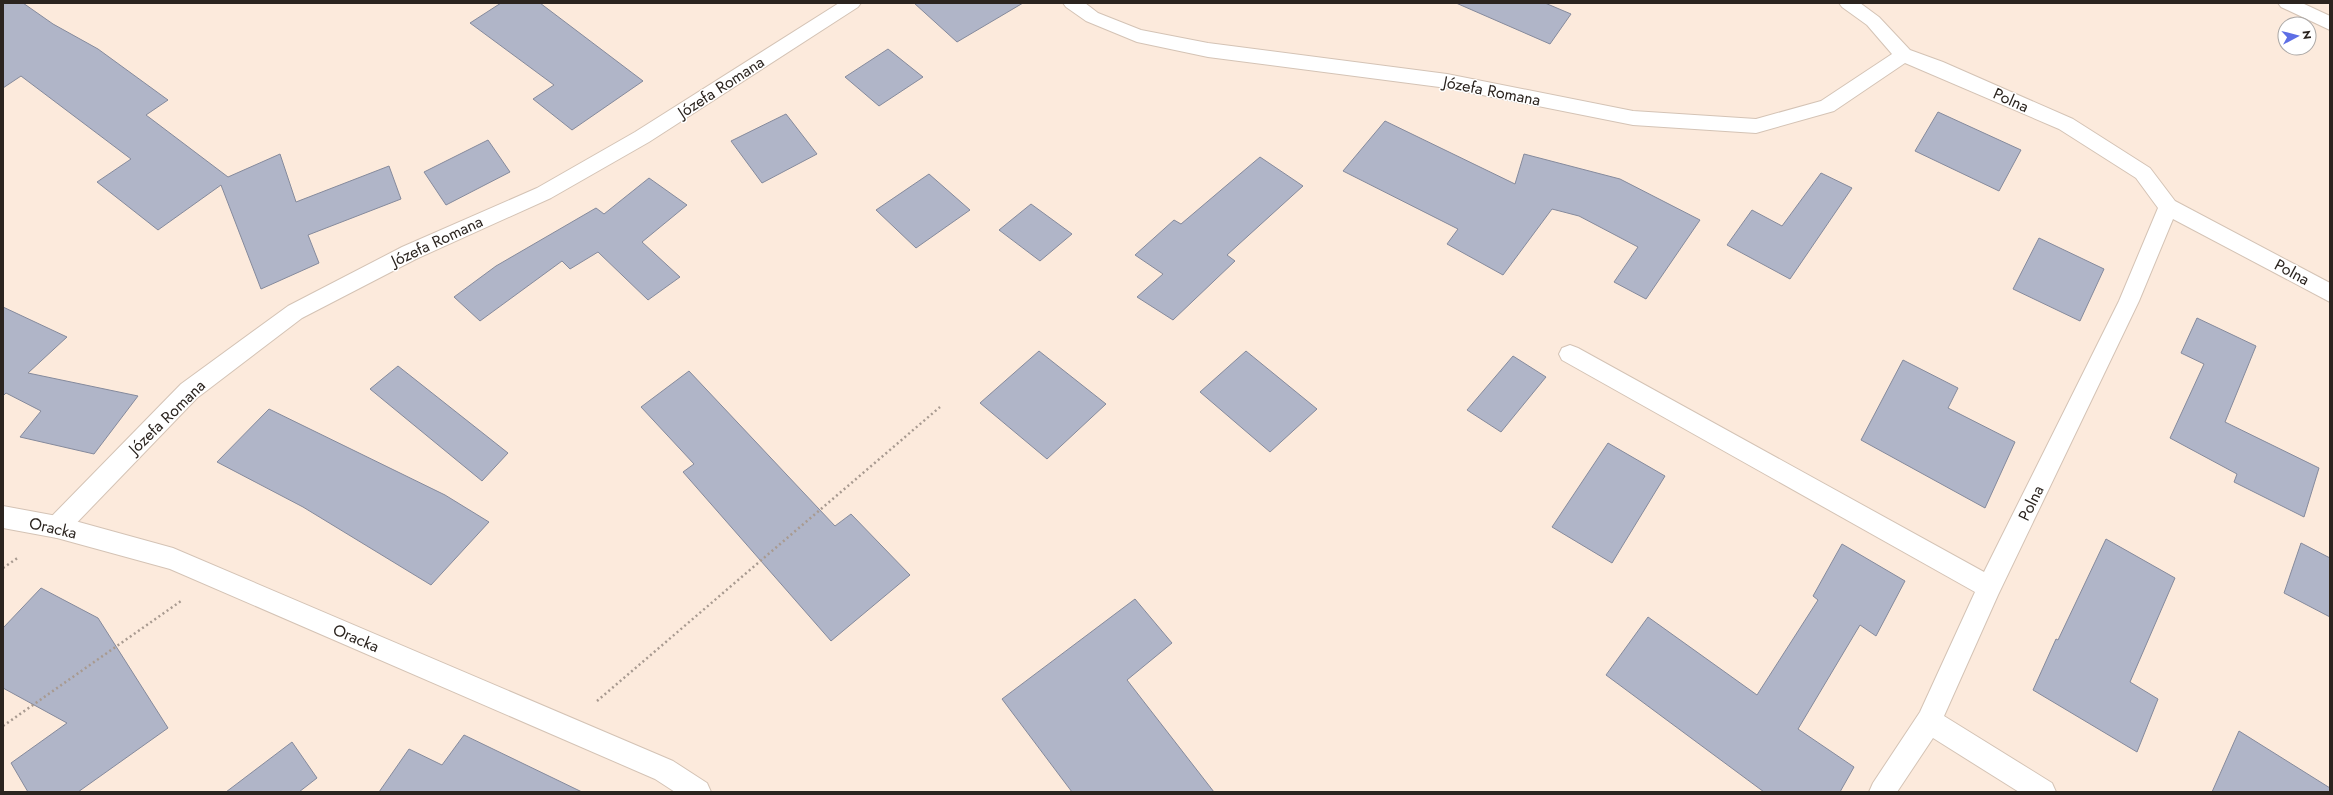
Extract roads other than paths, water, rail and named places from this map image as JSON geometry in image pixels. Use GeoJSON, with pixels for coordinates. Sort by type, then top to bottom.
{"type":"FeatureCollection","features":[{"type":"Feature","properties":{"kind":"street","name":"Józefa Romana"},"geometry":{"type":"LineString","coordinates":[[57,527],[189,391],[295,312],[409,253],[544,193],[642,137],[852,3]]}},
{"type":"Feature","properties":{"kind":"street","name":"Józefa Romana"},"geometry":{"type":"LineString","coordinates":[[1072,3],[1098,10],[1137,36],[1208,50],[1447,81],[1633,118],[1756,126],[1827,106],[1881,72],[1903,55]]}},
{"type":"Feature","properties":{"kind":"street","name":"Polna"},"geometry":{"type":"LineString","coordinates":[[1848,3],[1873,21],[1903,55],[1936,67],[2066,124],[2143,173],[2168,207],[2330,293]]}},
{"type":"Feature","properties":{"kind":"street"},"geometry":{"type":"LineString","coordinates":[[2287,3],[2330,24]]}},
{"type":"Feature","properties":{"kind":"street","name":"Polna"},"geometry":{"type":"LineString","coordinates":[[1882,792],[1929,721],[1989,587],[2129,301],[2168,207]]}},
{"type":"Feature","properties":{"kind":"street"},"geometry":{"type":"LineString","coordinates":[[1570,354],[1989,587]]}},
{"type":"Feature","properties":{"kind":"street","name":"Oracka"},"geometry":{"type":"LineString","coordinates":[[3,517],[57,527],[173,560],[664,770],[698,792]]}},
{"type":"Feature","properties":{"kind":"street"},"geometry":{"type":"LineString","coordinates":[[1929,721],[2043,792]]}}]}
